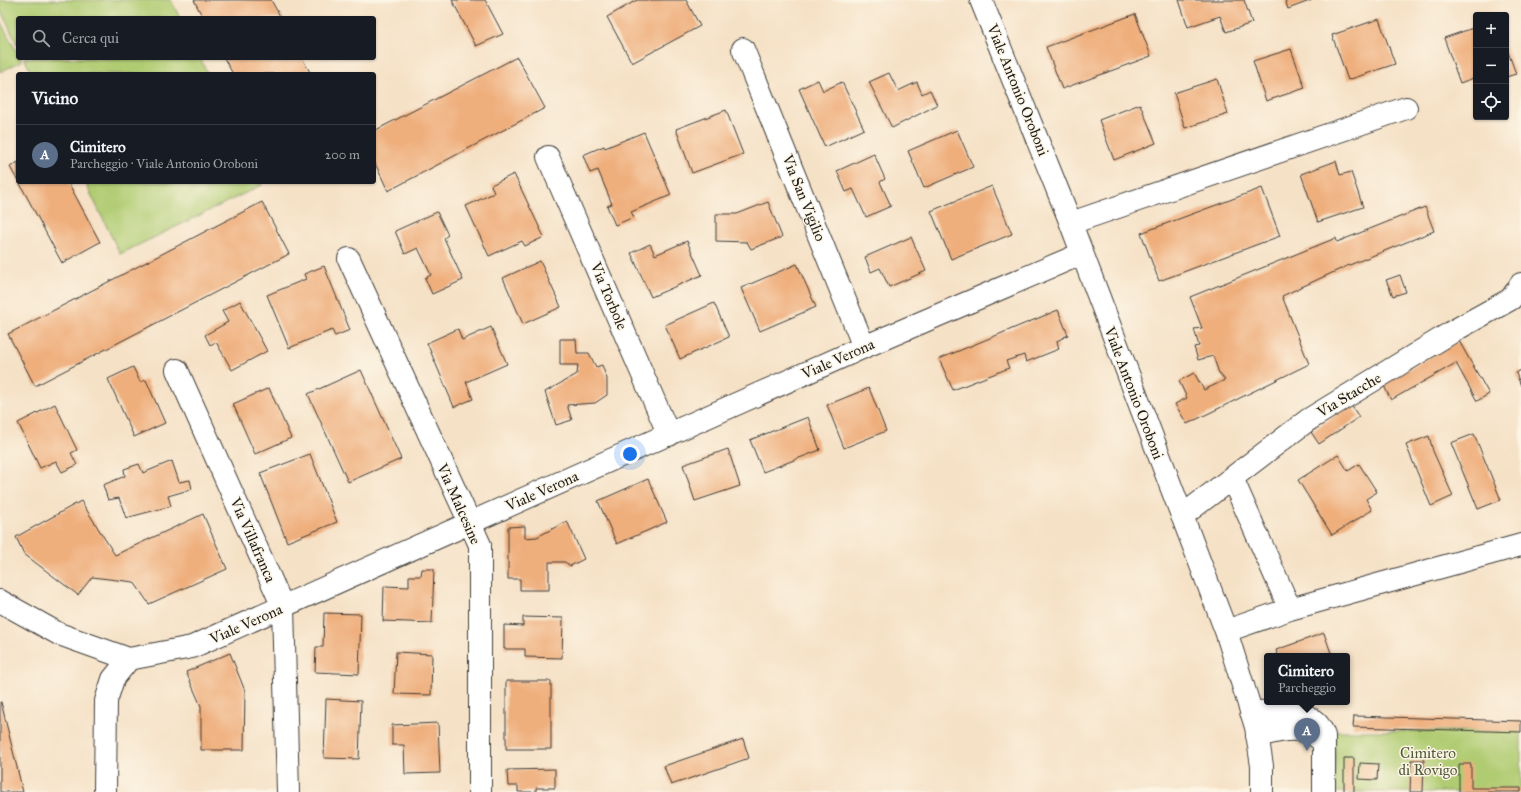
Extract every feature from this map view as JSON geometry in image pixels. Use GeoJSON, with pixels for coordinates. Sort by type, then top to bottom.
{"type":"FeatureCollection","features":[{"type":"Feature","properties":{"kind":"street","name":"Viale Antonio Oroboni"},"geometry":{"type":"LineString","coordinates":[[981,0],[1071,223],[1081,254],[1226,631],[1257,736],[1262,766],[1262,792]]}},
{"type":"Feature","properties":{"kind":"street","name":"Via San Vigilio"},"geometry":{"type":"LineString","coordinates":[[743,49],[864,347]]}},
{"type":"Feature","properties":{"kind":"street"},"geometry":{"type":"LineString","coordinates":[[1071,223],[1406,108]]}},
{"type":"Feature","properties":{"kind":"street","name":"Via Torbole"},"geometry":{"type":"LineString","coordinates":[[548,157],[669,435]]}},
{"type":"Feature","properties":{"kind":"street","name":"Viale Verona"},"geometry":{"type":"LineString","coordinates":[[129,659],[192,647],[864,347],[1081,254]]}},
{"type":"Feature","properties":{"kind":"street","name":"Via Malcesine"},"geometry":{"type":"LineString","coordinates":[[349,259],[469,524],[480,545],[480,792]]}},
{"type":"Feature","properties":{"kind":"street","name":"Via Stacche"},"geometry":{"type":"LineString","coordinates":[[1182,516],[1308,420],[1511,299],[1521,284]]}},
{"type":"Feature","properties":{"kind":"street","name":"Via Villafranca"},"geometry":{"type":"LineString","coordinates":[[177,370],[283,607],[288,792]]}},
{"type":"Feature","properties":{"kind":"street"},"geometry":{"type":"LineString","coordinates":[[1232,478],[1290,609]]}},
{"type":"Feature","properties":{"kind":"street"},"geometry":{"type":"LineString","coordinates":[[1226,631],[1290,609],[1521,545]]}},
{"type":"Feature","properties":{"kind":"street"},"geometry":{"type":"LineString","coordinates":[[0,601],[58,634],[129,659],[113,679],[106,700],[105,792]]}},
{"type":"Feature","properties":{"kind":"street"},"geometry":{"type":"LineString","coordinates":[[1251,712],[1298,712],[1312,717],[1322,730],[1324,742],[1324,792]]}},
{"type":"Feature","properties":{"kind":"street"},"geometry":{"type":"LineString","coordinates":[[1257,736],[1286,731],[1304,730],[1314,734],[1324,742]]}},
{"type":"Feature","properties":{"kind":"green space"},"geometry":{"type":"Polygon","coordinates":[[[0,0],[171,0],[179,16],[16,16],[16,42],[0,9],[0,0]]]}},
{"type":"Feature","properties":{"kind":"green space"},"geometry":{"type":"Polygon","coordinates":[[[0,21],[16,50],[16,60],[22,61],[0,72],[0,21]]]}},
{"type":"Feature","properties":{"kind":"green space"},"geometry":{"type":"Polygon","coordinates":[[[25,60],[201,60],[207,72],[31,72],[25,60]]]}},
{"type":"Feature","properties":{"kind":"green space"},"geometry":{"type":"Polygon","coordinates":[[[86,184],[262,184],[262,185],[120,254],[86,184]]]}},
{"type":"Feature","properties":{"kind":"green space","name":"Cimitero di Rovigo"},"geometry":{"type":"Polygon","coordinates":[[[1335,731],[1521,731],[1521,792],[1335,792],[1335,731]]]}},
{"type":"Feature","properties":{"kind":"building"},"geometry":{"type":"Polygon","coordinates":[[[194,0],[271,0],[280,16],[202,16],[194,0]]]}},
{"type":"Feature","properties":{"kind":"building"},"geometry":{"type":"Polygon","coordinates":[[[452,0],[485,0],[503,34],[476,46],[452,0]]]}},
{"type":"Feature","properties":{"kind":"building"},"geometry":{"type":"Polygon","coordinates":[[[637,0],[686,0],[700,26],[632,63],[607,17],[637,0]]]}},
{"type":"Feature","properties":{"kind":"building"},"geometry":{"type":"Polygon","coordinates":[[[1179,0],[1244,0],[1252,23],[1226,32],[1220,16],[1188,27],[1179,0]]]}},
{"type":"Feature","properties":{"kind":"building"},"geometry":{"type":"Polygon","coordinates":[[[1285,0],[1312,0],[1288,9],[1285,0]]]}},
{"type":"Feature","properties":{"kind":"building"},"geometry":{"type":"Polygon","coordinates":[[[1135,14],[1151,56],[1062,89],[1046,47],[1135,14]]]}},
{"type":"Feature","properties":{"kind":"building"},"geometry":{"type":"Polygon","coordinates":[[[1379,19],[1395,64],[1348,80],[1332,35],[1379,19]]]}},
{"type":"Feature","properties":{"kind":"building"},"geometry":{"type":"Polygon","coordinates":[[[1473,28],[1473,78],[1460,83],[1444,38],[1473,28]]]}},
{"type":"Feature","properties":{"kind":"building"},"geometry":{"type":"Polygon","coordinates":[[[1291,49],[1305,88],[1266,101],[1253,61],[1291,49]]]}},
{"type":"Feature","properties":{"kind":"building"},"geometry":{"type":"Polygon","coordinates":[[[1509,54],[1516,74],[1509,76],[1509,54]]]}},
{"type":"Feature","properties":{"kind":"building"},"geometry":{"type":"Polygon","coordinates":[[[517,57],[545,108],[388,191],[376,165],[376,130],[517,57]]]}},
{"type":"Feature","properties":{"kind":"building"},"geometry":{"type":"Polygon","coordinates":[[[225,60],[303,60],[310,72],[232,72],[225,60]]]}},
{"type":"Feature","properties":{"kind":"building"},"geometry":{"type":"Polygon","coordinates":[[[889,73],[898,91],[917,82],[922,94],[930,90],[937,105],[892,128],[869,82],[889,73]]]}},
{"type":"Feature","properties":{"kind":"building"},"geometry":{"type":"Polygon","coordinates":[[[1217,79],[1228,114],[1185,128],[1174,93],[1217,79]]]}},
{"type":"Feature","properties":{"kind":"building"},"geometry":{"type":"Polygon","coordinates":[[[818,80],[823,91],[842,82],[864,129],[825,147],[799,89],[818,80]]]}},
{"type":"Feature","properties":{"kind":"building"},"geometry":{"type":"Polygon","coordinates":[[[1140,104],[1156,143],[1114,160],[1099,120],[1140,104]]]}},
{"type":"Feature","properties":{"kind":"building"},"geometry":{"type":"Polygon","coordinates":[[[726,110],[743,154],[692,173],[676,129],[726,110]]]}},
{"type":"Feature","properties":{"kind":"building"},"geometry":{"type":"Polygon","coordinates":[[[957,130],[973,167],[924,188],[908,151],[957,130]]]}},
{"type":"Feature","properties":{"kind":"building"},"geometry":{"type":"Polygon","coordinates":[[[644,132],[671,195],[631,212],[634,217],[615,225],[607,206],[612,204],[598,170],[590,173],[583,155],[604,146],[605,148],[644,132]]]}},
{"type":"Feature","properties":{"kind":"building"},"geometry":{"type":"Polygon","coordinates":[[[874,154],[885,179],[880,182],[891,206],[866,217],[853,189],[846,192],[837,171],[874,154]]]}},
{"type":"Feature","properties":{"kind":"building"},"geometry":{"type":"Polygon","coordinates":[[[1336,161],[1340,175],[1351,172],[1363,207],[1318,222],[1301,174],[1336,161]]]}},
{"type":"Feature","properties":{"kind":"building"},"geometry":{"type":"Polygon","coordinates":[[[16,163],[16,178],[10,167],[16,163]]]}},
{"type":"Feature","properties":{"kind":"building"},"geometry":{"type":"Polygon","coordinates":[[[514,174],[544,237],[525,246],[522,241],[489,256],[466,206],[494,193],[491,185],[514,174]]]}},
{"type":"Feature","properties":{"kind":"building"},"geometry":{"type":"Polygon","coordinates":[[[20,184],[69,184],[100,242],[62,263],[20,184]]]}},
{"type":"Feature","properties":{"kind":"building"},"geometry":{"type":"Polygon","coordinates":[[[992,186],[1012,234],[951,259],[931,211],[992,186]]]}},
{"type":"Feature","properties":{"kind":"building"},"geometry":{"type":"Polygon","coordinates":[[[1262,188],[1280,236],[1159,281],[1141,233],[1262,188]]]}},
{"type":"Feature","properties":{"kind":"building"},"geometry":{"type":"Polygon","coordinates":[[[262,202],[289,254],[35,386],[8,334],[262,202]]]}},
{"type":"Feature","properties":{"kind":"building"},"geometry":{"type":"Polygon","coordinates":[[[768,202],[782,237],[751,249],[747,242],[716,241],[716,214],[737,214],[768,202]]]}},
{"type":"Feature","properties":{"kind":"building"},"geometry":{"type":"Polygon","coordinates":[[[1425,207],[1434,231],[1347,266],[1282,296],[1309,364],[1187,424],[1175,404],[1187,398],[1179,381],[1194,373],[1204,390],[1225,380],[1219,373],[1213,356],[1198,360],[1194,347],[1199,346],[1194,329],[1202,328],[1190,297],[1336,238],[1337,242],[1425,207]]]}},
{"type":"Feature","properties":{"kind":"building"},"geometry":{"type":"Polygon","coordinates":[[[437,212],[448,235],[444,238],[463,280],[432,294],[425,278],[431,275],[418,248],[405,254],[395,231],[437,212]]]}},
{"type":"Feature","properties":{"kind":"building"},"geometry":{"type":"Polygon","coordinates":[[[911,237],[926,271],[889,287],[880,268],[871,272],[865,257],[911,237]]]}},
{"type":"Feature","properties":{"kind":"building"},"geometry":{"type":"Polygon","coordinates":[[[687,241],[702,275],[651,297],[631,253],[650,244],[655,255],[687,241]]]}},
{"type":"Feature","properties":{"kind":"building"},"geometry":{"type":"Polygon","coordinates":[[[540,261],[561,307],[523,324],[503,278],[540,261]]]}},
{"type":"Feature","properties":{"kind":"building"},"geometry":{"type":"Polygon","coordinates":[[[797,264],[816,307],[760,331],[741,288],[797,264]]]}},
{"type":"Feature","properties":{"kind":"building"},"geometry":{"type":"Polygon","coordinates":[[[324,266],[350,330],[335,336],[332,330],[289,348],[267,295],[306,279],[304,274],[324,266]]]}},
{"type":"Feature","properties":{"kind":"building"},"geometry":{"type":"Polygon","coordinates":[[[1400,275],[1406,292],[1393,296],[1386,280],[1400,275]]]}},
{"type":"Feature","properties":{"kind":"building"},"geometry":{"type":"Polygon","coordinates":[[[240,301],[267,351],[232,370],[216,342],[210,345],[205,335],[228,322],[222,311],[240,301]]]}},
{"type":"Feature","properties":{"kind":"building"},"geometry":{"type":"Polygon","coordinates":[[[714,303],[729,337],[680,359],[665,325],[714,303]]]}},
{"type":"Feature","properties":{"kind":"building"},"geometry":{"type":"Polygon","coordinates":[[[1058,310],[1068,335],[1057,341],[1059,349],[1026,362],[1024,355],[1006,361],[1009,368],[953,390],[939,359],[1058,310]]]}},
{"type":"Feature","properties":{"kind":"building"},"geometry":{"type":"Polygon","coordinates":[[[491,327],[507,364],[466,382],[473,399],[454,407],[427,343],[458,329],[462,340],[491,327]]]}},
{"type":"Feature","properties":{"kind":"building"},"geometry":{"type":"Polygon","coordinates":[[[560,339],[576,339],[577,353],[589,353],[596,367],[602,365],[607,379],[607,395],[595,403],[567,405],[572,420],[556,425],[545,392],[577,374],[578,365],[560,365],[560,339]]]}},
{"type":"Feature","properties":{"kind":"building"},"geometry":{"type":"Polygon","coordinates":[[[1459,341],[1489,394],[1477,401],[1456,363],[1391,400],[1383,384],[1459,341]]]}},
{"type":"Feature","properties":{"kind":"building"},"geometry":{"type":"Polygon","coordinates":[[[133,367],[140,382],[146,380],[165,423],[134,437],[108,379],[133,367]]]}},
{"type":"Feature","properties":{"kind":"building"},"geometry":{"type":"Polygon","coordinates":[[[361,370],[401,459],[348,482],[308,394],[361,370]]]}},
{"type":"Feature","properties":{"kind":"building"},"geometry":{"type":"Polygon","coordinates":[[[1521,370],[1521,386],[1516,373],[1521,370]]]}},
{"type":"Feature","properties":{"kind":"building"},"geometry":{"type":"Polygon","coordinates":[[[269,388],[291,438],[255,454],[233,404],[269,388]]]}},
{"type":"Feature","properties":{"kind":"building"},"geometry":{"type":"Polygon","coordinates":[[[869,388],[886,431],[844,448],[827,405],[869,388]]]}},
{"type":"Feature","properties":{"kind":"building"},"geometry":{"type":"Polygon","coordinates":[[[55,404],[77,450],[71,453],[77,465],[62,472],[56,461],[40,468],[18,423],[55,404]]]}},
{"type":"Feature","properties":{"kind":"building"},"geometry":{"type":"Polygon","coordinates":[[[1351,405],[1359,417],[1319,444],[1311,432],[1351,405]]]}},
{"type":"Feature","properties":{"kind":"building"},"geometry":{"type":"Polygon","coordinates":[[[808,417],[820,450],[763,472],[750,440],[808,417]]]}},
{"type":"Feature","properties":{"kind":"building"},"geometry":{"type":"Polygon","coordinates":[[[1474,434],[1501,500],[1478,509],[1451,443],[1474,434]]]}},
{"type":"Feature","properties":{"kind":"building"},"geometry":{"type":"Polygon","coordinates":[[[1429,436],[1433,451],[1453,496],[1431,506],[1406,445],[1429,436]]]}},
{"type":"Feature","properties":{"kind":"building"},"geometry":{"type":"Polygon","coordinates":[[[728,449],[740,486],[695,501],[683,465],[728,449]]]}},
{"type":"Feature","properties":{"kind":"building"},"geometry":{"type":"Polygon","coordinates":[[[310,454],[337,522],[287,542],[260,473],[310,454]]]}},
{"type":"Feature","properties":{"kind":"building"},"geometry":{"type":"Polygon","coordinates":[[[1338,455],[1348,471],[1359,464],[1377,492],[1366,499],[1372,510],[1332,535],[1298,480],[1338,455]]]}},
{"type":"Feature","properties":{"kind":"building"},"geometry":{"type":"Polygon","coordinates":[[[172,461],[179,482],[190,480],[192,489],[168,496],[171,506],[126,518],[119,498],[108,500],[103,485],[125,476],[124,469],[139,464],[143,473],[172,461]]]}},
{"type":"Feature","properties":{"kind":"building"},"geometry":{"type":"Polygon","coordinates":[[[648,479],[667,522],[617,544],[598,501],[648,479]]]}},
{"type":"Feature","properties":{"kind":"building"},"geometry":{"type":"Polygon","coordinates":[[[81,501],[115,555],[203,514],[227,569],[149,604],[134,582],[92,577],[78,595],[24,554],[16,537],[81,501]]]}},
{"type":"Feature","properties":{"kind":"building"},"geometry":{"type":"Polygon","coordinates":[[[567,521],[584,559],[570,566],[565,562],[549,562],[549,590],[520,590],[520,579],[508,579],[508,527],[525,526],[525,538],[537,537],[567,521]]]}},
{"type":"Feature","properties":{"kind":"building"},"geometry":{"type":"Polygon","coordinates":[[[422,569],[434,569],[432,623],[383,621],[384,586],[409,587],[409,576],[421,576],[422,569]]]}},
{"type":"Feature","properties":{"kind":"building"},"geometry":{"type":"Polygon","coordinates":[[[324,613],[361,614],[359,674],[315,672],[316,647],[323,647],[324,613]]]}},
{"type":"Feature","properties":{"kind":"building"},"geometry":{"type":"Polygon","coordinates":[[[523,617],[563,618],[562,658],[525,657],[525,649],[504,649],[504,625],[523,626],[523,617]]]}},
{"type":"Feature","properties":{"kind":"building"},"geometry":{"type":"Polygon","coordinates":[[[1324,633],[1331,653],[1277,653],[1276,650],[1324,633]]]}},
{"type":"Feature","properties":{"kind":"building"},"geometry":{"type":"Polygon","coordinates":[[[396,652],[432,654],[431,695],[394,694],[396,652]]]}},
{"type":"Feature","properties":{"kind":"building"},"geometry":{"type":"Polygon","coordinates":[[[230,653],[245,691],[244,750],[201,750],[201,706],[186,672],[230,653]]]}},
{"type":"Feature","properties":{"kind":"building"},"geometry":{"type":"Polygon","coordinates":[[[506,681],[551,681],[551,749],[506,749],[506,681]]]}},
{"type":"Feature","properties":{"kind":"building"},"geometry":{"type":"Polygon","coordinates":[[[326,699],[361,701],[359,759],[324,758],[326,699]]]}},
{"type":"Feature","properties":{"kind":"building"},"geometry":{"type":"Polygon","coordinates":[[[1,702],[23,792],[0,792],[1,702]]]}},
{"type":"Feature","properties":{"kind":"building"},"geometry":{"type":"Polygon","coordinates":[[[1354,716],[1521,721],[1521,732],[1353,727],[1354,716]]]}},
{"type":"Feature","properties":{"kind":"building"},"geometry":{"type":"Polygon","coordinates":[[[438,723],[440,773],[405,774],[404,745],[392,745],[392,725],[438,723]]]}},
{"type":"Feature","properties":{"kind":"building"},"geometry":{"type":"Polygon","coordinates":[[[743,739],[749,758],[671,785],[664,766],[743,739]]]}},
{"type":"Feature","properties":{"kind":"building"},"geometry":{"type":"Polygon","coordinates":[[[1344,758],[1354,758],[1354,792],[1344,792],[1344,758]]]}},
{"type":"Feature","properties":{"kind":"building"},"geometry":{"type":"Polygon","coordinates":[[[1411,760],[1424,760],[1423,792],[1410,792],[1411,760]]]}},
{"type":"Feature","properties":{"kind":"building"},"geometry":{"type":"Polygon","coordinates":[[[1360,763],[1378,764],[1377,780],[1359,779],[1360,763]]]}},
{"type":"Feature","properties":{"kind":"building"},"geometry":{"type":"Polygon","coordinates":[[[1459,764],[1471,764],[1471,788],[1521,788],[1521,792],[1459,792],[1459,764]]]}},
{"type":"Feature","properties":{"kind":"building"},"geometry":{"type":"Polygon","coordinates":[[[555,769],[555,788],[536,788],[536,792],[518,792],[518,786],[508,786],[507,770],[555,769]]]}},
{"type":"Feature","properties":{"kind":"place","name":"Cimitero"},"geometry":{"type":"Point","coordinates":[1307,751]}}]}
